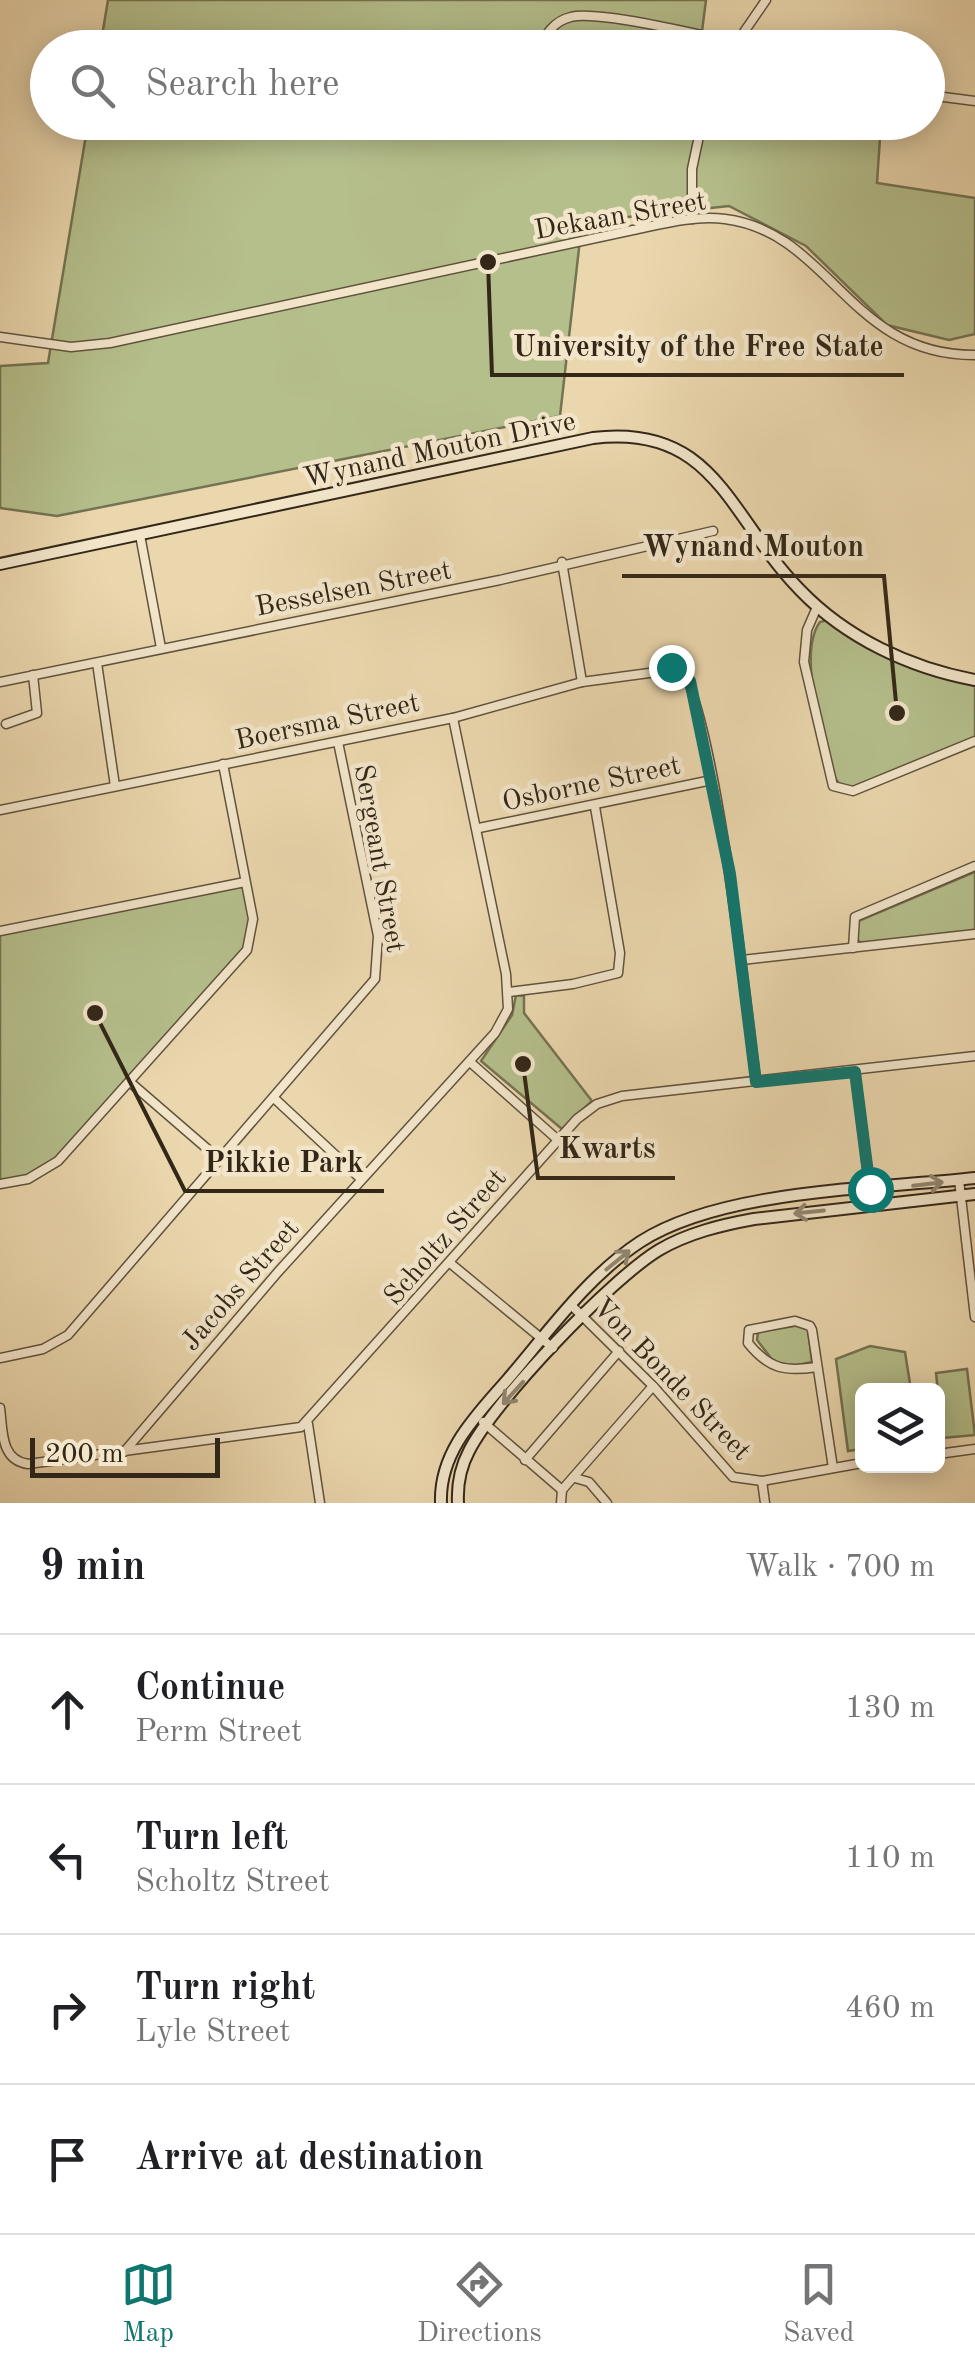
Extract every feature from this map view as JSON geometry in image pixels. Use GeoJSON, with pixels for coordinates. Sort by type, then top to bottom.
{"type":"FeatureCollection","features":[{"type":"Feature","properties":{"kind":"street"},"geometry":{"type":"LineString","coordinates":[[745,30],[766,0]]}},
{"type":"Feature","properties":{"kind":"street"},"geometry":{"type":"LineString","coordinates":[[550,30],[554,24],[579,16],[654,30]]}},
{"type":"Feature","properties":{"kind":"street"},"geometry":{"type":"LineString","coordinates":[[945,97],[975,101]]}},
{"type":"Feature","properties":{"kind":"street"},"geometry":{"type":"LineString","coordinates":[[692,219],[692,168],[698,140]]}},
{"type":"Feature","properties":{"kind":"street","name":"Dekaan Street"},"geometry":{"type":"LineString","coordinates":[[0,337],[71,347],[110,342],[692,219],[729,219],[768,233],[802,256],[890,335],[931,351],[975,355]]}},
{"type":"Feature","properties":{"kind":"street","name":"Wynand Mouton Drive"},"geometry":{"type":"LineString","coordinates":[[0,564],[593,438],[633,435],[670,444],[710,472],[770,556],[817,606],[896,656],[975,680]]}},
{"type":"Feature","properties":{"kind":"street","name":"Besselsen Street"},"geometry":{"type":"LineString","coordinates":[[0,682],[500,580],[562,562],[713,530]]}},
{"type":"Feature","properties":{"kind":"street"},"geometry":{"type":"LineString","coordinates":[[140,534],[161,648]]}},
{"type":"Feature","properties":{"kind":"street"},"geometry":{"type":"LineString","coordinates":[[562,562],[582,682]]}},
{"type":"Feature","properties":{"kind":"street"},"geometry":{"type":"LineString","coordinates":[[817,606],[804,645],[804,662],[832,786],[853,791],[975,741]]}},
{"type":"Feature","properties":{"kind":"street"},"geometry":{"type":"LineString","coordinates":[[96,663],[115,786]]}},
{"type":"Feature","properties":{"kind":"street","name":"Boersma Street"},"geometry":{"type":"LineString","coordinates":[[0,810],[453,718],[582,682],[662,668],[679,670],[690,681],[712,780]]}},
{"type":"Feature","properties":{"kind":"street"},"geometry":{"type":"LineString","coordinates":[[6,724],[37,713],[32,675]]}},
{"type":"Feature","properties":{"kind":"street"},"geometry":{"type":"LineString","coordinates":[[453,718],[479,828],[510,992],[610,978],[622,965],[595,807]]}},
{"type":"Feature","properties":{"kind":"street","name":"Sergeant Street"},"geometry":{"type":"LineString","coordinates":[[0,1358],[43,1348],[68,1335],[369,990],[378,969],[376,926],[338,742]]}},
{"type":"Feature","properties":{"kind":"street"},"geometry":{"type":"LineString","coordinates":[[0,1184],[28,1179],[58,1161],[247,950],[253,919],[223,764]]}},
{"type":"Feature","properties":{"kind":"street"},"geometry":{"type":"LineString","coordinates":[[712,780],[742,960],[756,1082]]}},
{"type":"Feature","properties":{"kind":"street","name":"Osborne Street"},"geometry":{"type":"LineString","coordinates":[[479,828],[712,780]]}},
{"type":"Feature","properties":{"kind":"street"},"geometry":{"type":"LineString","coordinates":[[853,948],[856,918],[975,866]]}},
{"type":"Feature","properties":{"kind":"street"},"geometry":{"type":"LineString","coordinates":[[0,931],[246,882]]}},
{"type":"Feature","properties":{"kind":"street"},"geometry":{"type":"LineString","coordinates":[[742,960],[975,934]]}},
{"type":"Feature","properties":{"kind":"street","name":"Jacobs Street"},"geometry":{"type":"LineString","coordinates":[[124,1452],[361,1178],[470,1062],[502,1022],[510,992]]}},
{"type":"Feature","properties":{"kind":"street","name":"Scholtz Street"},"geometry":{"type":"LineString","coordinates":[[308,1424],[558,1140],[589,1109],[605,1100],[975,1056]]}},
{"type":"Feature","properties":{"kind":"street"},"geometry":{"type":"LineString","coordinates":[[470,1062],[558,1140]]}},
{"type":"Feature","properties":{"kind":"street"},"geometry":{"type":"LineString","coordinates":[[855,1072],[872,1206]]}},
{"type":"Feature","properties":{"kind":"street"},"geometry":{"type":"LineString","coordinates":[[130,1083],[219,1160]]}},
{"type":"Feature","properties":{"kind":"street"},"geometry":{"type":"LineString","coordinates":[[274,1098],[361,1178]]}},
{"type":"Feature","properties":{"kind":"street"},"geometry":{"type":"LineString","coordinates":[[441,1503],[446,1464],[475,1418],[571,1306],[641,1242],[685,1220],[753,1203],[975,1178]]}},
{"type":"Feature","properties":{"kind":"street"},"geometry":{"type":"LineString","coordinates":[[959,1180],[975,1316]]}},
{"type":"Feature","properties":{"kind":"street"},"geometry":{"type":"LineString","coordinates":[[458,1503],[460,1469],[487,1424],[583,1315],[640,1263],[692,1235],[754,1218],[975,1194]]}},
{"type":"Feature","properties":{"kind":"street"},"geometry":{"type":"LineString","coordinates":[[685,1220],[692,1235]]}},
{"type":"Feature","properties":{"kind":"street"},"geometry":{"type":"LineString","coordinates":[[450,1264],[553,1348]]}},
{"type":"Feature","properties":{"kind":"street","name":"Von Bonde Street"},"geometry":{"type":"LineString","coordinates":[[571,1306],[652,1386],[728,1473],[762,1481],[855,1464]]}},
{"type":"Feature","properties":{"kind":"street"},"geometry":{"type":"LineString","coordinates":[[817,1367],[791,1371],[773,1366],[748,1343],[749,1330],[806,1323],[817,1367],[834,1468]]}},
{"type":"Feature","properties":{"kind":"street"},"geometry":{"type":"LineString","coordinates":[[525,1460],[619,1351]]}},
{"type":"Feature","properties":{"kind":"street"},"geometry":{"type":"LineString","coordinates":[[561,1503],[562,1490],[652,1386]]}},
{"type":"Feature","properties":{"kind":"street"},"geometry":{"type":"LineString","coordinates":[[0,1408],[5,1446],[19,1462],[124,1452],[308,1424],[320,1503]]}},
{"type":"Feature","properties":{"kind":"street"},"geometry":{"type":"LineString","coordinates":[[475,1418],[487,1424],[562,1490]]}},
{"type":"Feature","properties":{"kind":"street"},"geometry":{"type":"LineString","coordinates":[[142,1430],[144,1449]]}},
{"type":"Feature","properties":{"kind":"street"},"geometry":{"type":"LineString","coordinates":[[945,1453],[975,1448]]}},
{"type":"Feature","properties":{"kind":"street"},"geometry":{"type":"LineString","coordinates":[[575,1478],[589,1482],[607,1503]]}},
{"type":"Feature","properties":{"kind":"street"},"geometry":{"type":"LineString","coordinates":[[762,1481],[766,1503]]}},
{"type":"Feature","properties":{"kind":"green space"},"geometry":{"type":"Polygon","coordinates":[[[108,0],[706,0],[702,30],[103,30],[108,0]]]}},
{"type":"Feature","properties":{"kind":"green space"},"geometry":{"type":"Polygon","coordinates":[[[85,140],[880,140],[877,183],[975,198],[975,334],[949,340],[887,325],[806,246],[729,206],[582,222],[560,416],[57,516],[0,508],[0,366],[48,363],[85,140]]]}},
{"type":"Feature","properties":{"kind":"green space"},"geometry":{"type":"Polygon","coordinates":[[[828,620],[916,668],[975,684],[975,742],[860,790],[840,785],[830,771],[811,673],[814,636],[820,622],[828,620]]]}},
{"type":"Feature","properties":{"kind":"green space"},"geometry":{"type":"Polygon","coordinates":[[[975,872],[975,933],[869,946],[858,941],[856,922],[975,872]]]}},
{"type":"Feature","properties":{"kind":"green space"},"geometry":{"type":"Polygon","coordinates":[[[245,883],[254,917],[249,947],[58,1161],[30,1178],[0,1183],[0,934],[245,883]]]}},
{"type":"Feature","properties":{"kind":"green space"},"geometry":{"type":"Polygon","coordinates":[[[516,995],[524,996],[524,1013],[592,1101],[562,1129],[481,1061],[512,1015],[516,995]]]}},
{"type":"Feature","properties":{"kind":"green space"},"geometry":{"type":"Polygon","coordinates":[[[800,1325],[808,1329],[812,1362],[788,1367],[774,1362],[757,1340],[758,1332],[800,1325]]]}},
{"type":"Feature","properties":{"kind":"green space"},"geometry":{"type":"Polygon","coordinates":[[[870,1346],[905,1352],[910,1383],[855,1383],[855,1450],[848,1451],[836,1359],[870,1346]]]}},
{"type":"Feature","properties":{"kind":"green space"},"geometry":{"type":"Polygon","coordinates":[[[967,1369],[975,1435],[945,1438],[945,1383],[937,1383],[936,1373],[967,1369]]]}},
{"type":"Feature","properties":{"kind":"place","name":"University of the Free State"},"geometry":{"type":"Point","coordinates":[488,262]}},
{"type":"Feature","properties":{"kind":"place","name":"Wynand Mouton"},"geometry":{"type":"Point","coordinates":[897,713]}},
{"type":"Feature","properties":{"kind":"place","name":"Pikkie Park"},"geometry":{"type":"Point","coordinates":[95,1013]}},
{"type":"Feature","properties":{"kind":"place","name":"Kwarts"},"geometry":{"type":"Point","coordinates":[523,1064]}},
{"type":"Feature","properties":{"kind":"route"},"geometry":{"type":"LineString","coordinates":[[671,667],[686,674],[690,681],[716,800],[730,874],[756,1082],[855,1072],[870,1189]]}}]}
